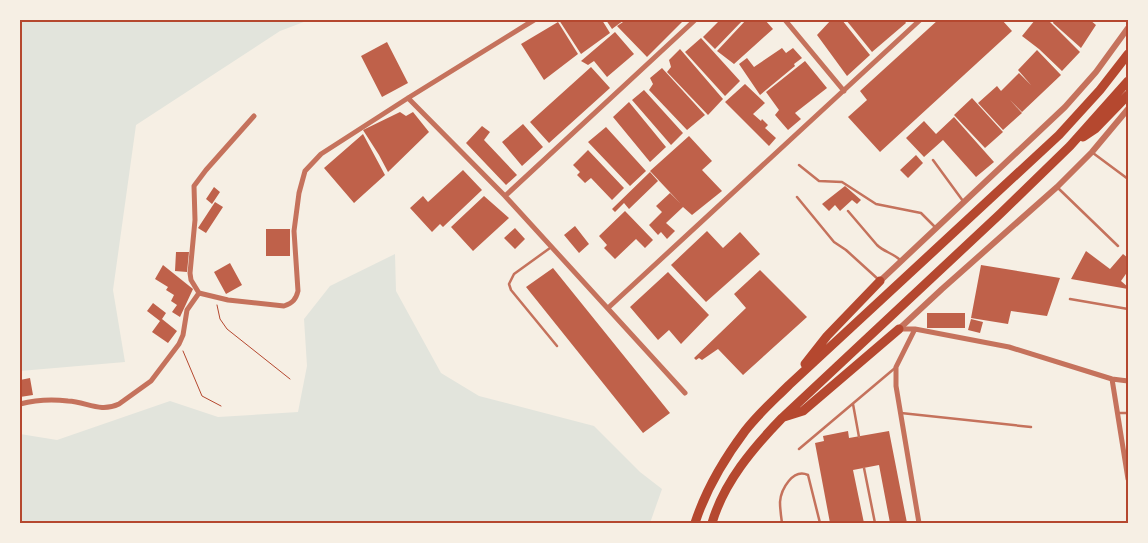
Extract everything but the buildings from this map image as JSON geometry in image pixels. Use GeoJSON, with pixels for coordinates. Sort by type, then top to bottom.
{"type":"FeatureCollection","features":[{"type":"Feature","properties":{"kind":"highway"},"geometry":{"type":"LineString","coordinates":[[695,523],[718,471],[746,429],[788,385],[1059,135],[1100,90],[1128,54]]}},
{"type":"Feature","properties":{"kind":"highway"},"geometry":{"type":"LineString","coordinates":[[712,523],[732,480],[756,445],[782,418],[1070,146],[1128,81]]}},
{"type":"Feature","properties":{"kind":"highway"},"geometry":{"type":"LineString","coordinates":[[1070,146],[1095,129],[1128,95]]}},
{"type":"Feature","properties":{"kind":"highway"},"geometry":{"type":"LineString","coordinates":[[788,385],[827,336],[880,281]]}},
{"type":"Feature","properties":{"kind":"highway"},"geometry":{"type":"LineString","coordinates":[[782,418],[804,411],[899,329]]}},
{"type":"Feature","properties":{"kind":"street"},"geometry":{"type":"LineString","coordinates":[[254,116],[194,186],[195,220],[191,280],[200,293],[216,297],[284,306],[291,304],[296,298],[298,291],[294,231],[299,193],[305,171],[321,154],[534,20]]}},
{"type":"Feature","properties":{"kind":"street"},"geometry":{"type":"LineString","coordinates":[[505,196],[695,20]]}},
{"type":"Feature","properties":{"kind":"street"},"geometry":{"type":"LineString","coordinates":[[785,20],[844,91]]}},
{"type":"Feature","properties":{"kind":"street"},"geometry":{"type":"LineString","coordinates":[[608,308],[920,20]]}},
{"type":"Feature","properties":{"kind":"street"},"geometry":{"type":"LineString","coordinates":[[880,281],[1065,107],[1096,72],[1128,28]]}},
{"type":"Feature","properties":{"kind":"street"},"geometry":{"type":"LineString","coordinates":[[408,98],[505,196],[685,393]]}},
{"type":"Feature","properties":{"kind":"street"},"geometry":{"type":"LineString","coordinates":[[899,329],[1057,187],[1092,152],[1128,109]]}},
{"type":"Feature","properties":{"kind":"street"},"geometry":{"type":"LineString","coordinates":[[20,404],[32,401],[68,401],[98,409],[114,406],[151,381],[179,344],[183,335],[187,310],[200,293]]}},
{"type":"Feature","properties":{"kind":"street"},"geometry":{"type":"LineString","coordinates":[[899,329],[915,329],[1009,347],[1112,379],[1128,381]]}},
{"type":"Feature","properties":{"kind":"street"},"geometry":{"type":"LineString","coordinates":[[915,329],[896,366],[896,386],[919,523]]}},
{"type":"Feature","properties":{"kind":"street"},"geometry":{"type":"LineString","coordinates":[[1112,379],[1128,479]]}},
{"type":"Feature","properties":{"kind":"lane"},"geometry":{"type":"LineString","coordinates":[[1092,152],[1128,179]]}},
{"type":"Feature","properties":{"kind":"lane"},"geometry":{"type":"LineString","coordinates":[[933,160],[964,202]]}},
{"type":"Feature","properties":{"kind":"lane"},"geometry":{"type":"LineString","coordinates":[[799,165],[819,181],[842,182],[876,204],[921,213],[936,228]]}},
{"type":"Feature","properties":{"kind":"lane"},"geometry":{"type":"LineString","coordinates":[[1057,187],[1118,246]]}},
{"type":"Feature","properties":{"kind":"lane"},"geometry":{"type":"LineString","coordinates":[[797,197],[834,242],[846,250],[880,281]]}},
{"type":"Feature","properties":{"kind":"lane"},"geometry":{"type":"LineString","coordinates":[[848,210],[881,249],[895,255],[901,261]]}},
{"type":"Feature","properties":{"kind":"lane"},"geometry":{"type":"LineString","coordinates":[[552,247],[514,274],[509,284],[511,290],[557,346]]}},
{"type":"Feature","properties":{"kind":"lane"},"geometry":{"type":"LineString","coordinates":[[1070,299],[1128,309]]}},
{"type":"Feature","properties":{"kind":"lane"},"geometry":{"type":"LineString","coordinates":[[800,449],[896,366]]}},
{"type":"Feature","properties":{"kind":"lane"},"geometry":{"type":"LineString","coordinates":[[853,404],[859,437]]}},
{"type":"Feature","properties":{"kind":"lane"},"geometry":{"type":"LineString","coordinates":[[900,413],[1031,427]]}},
{"type":"Feature","properties":{"kind":"lane"},"geometry":{"type":"LineString","coordinates":[[1117,413],[1128,413]]}},
{"type":"Feature","properties":{"kind":"lane"},"geometry":{"type":"LineString","coordinates":[[864,468],[875,523]]}},
{"type":"Feature","properties":{"kind":"lane"},"geometry":{"type":"LineString","coordinates":[[782,523],[781,497],[790,479],[798,473],[804,473],[808,475],[811,483],[820,523]]}},
{"type":"Feature","properties":{"kind":"path"},"geometry":{"type":"LineString","coordinates":[[216,297],[220,320],[228,329],[290,379]]}},
{"type":"Feature","properties":{"kind":"path"},"geometry":{"type":"LineString","coordinates":[[179,344],[202,396],[221,406]]}},
{"type":"Feature","properties":{"kind":"shaded area"},"geometry":{"type":"Polygon","coordinates":[[[20,20],[309,20],[280,31],[136,125],[113,290],[125,362],[20,371],[20,20]]]}},
{"type":"Feature","properties":{"kind":"shaded area"},"geometry":{"type":"Polygon","coordinates":[[[395,254],[396,291],[441,373],[479,396],[594,426],[640,472],[662,489],[650,523],[20,523],[20,434],[57,440],[170,401],[218,417],[298,412],[307,366],[304,319],[330,286],[395,254]]]}}]}
